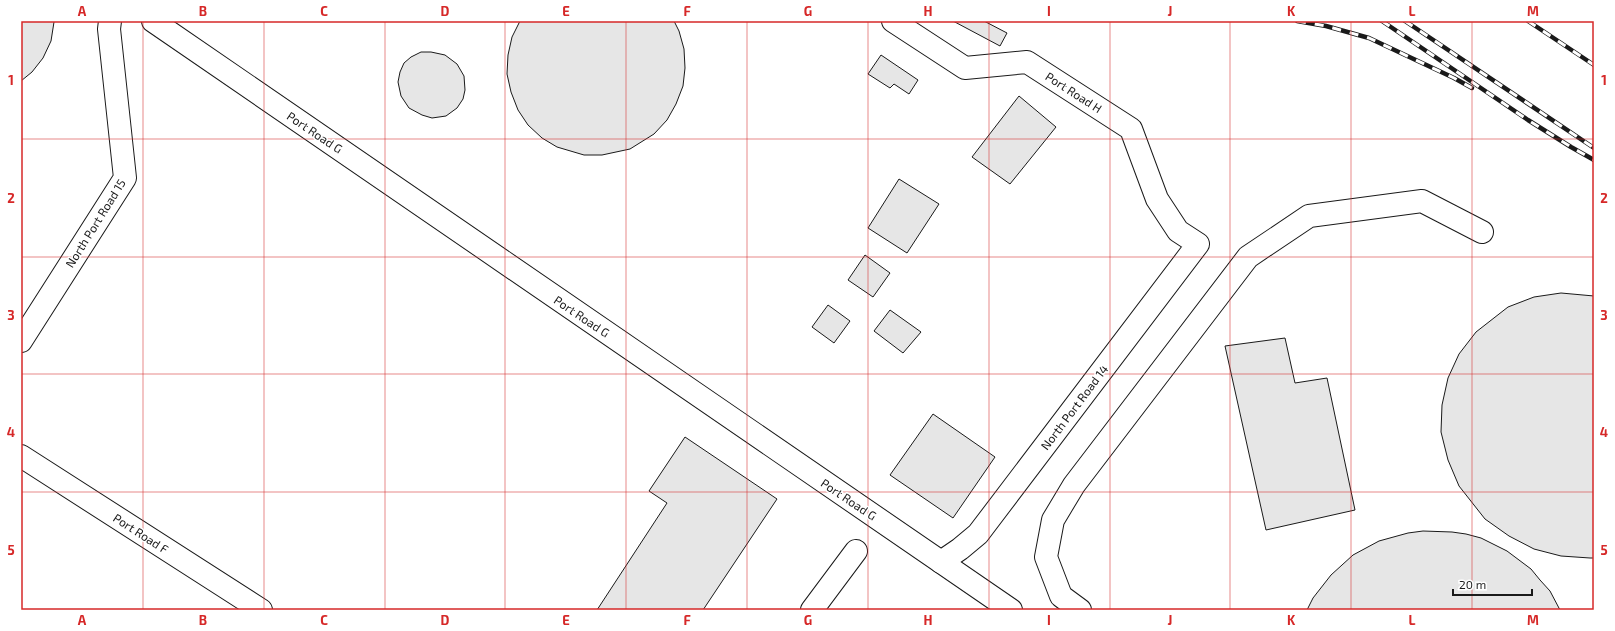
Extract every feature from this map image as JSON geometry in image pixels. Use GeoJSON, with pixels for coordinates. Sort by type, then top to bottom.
{"type":"FeatureCollection","features":[{"type":"Feature","properties":{"kind":"lane","name":"North Port Road 15"},"geometry":{"type":"LineString","coordinates":[[21,341],[125,178],[109,29],[110,21]]}},
{"type":"Feature","properties":{"kind":"lane","name":"Port Road G"},"geometry":{"type":"LineString","coordinates":[[153,21],[1011,610]]}},
{"type":"Feature","properties":{"kind":"lane","name":"Port Road H"},"geometry":{"type":"LineString","coordinates":[[893,21],[965,68],[1027,62],[1131,129],[1157,198],[1178,231],[1198,244]]}},
{"type":"Feature","properties":{"kind":"lane"},"geometry":{"type":"LineString","coordinates":[[1080,610],[1061,596],[1046,557],[1053,520],[1074,485],[1248,258],[1309,216],[1422,201],[1482,232]]}},
{"type":"Feature","properties":{"kind":"lane","name":"North Port Road 14"},"geometry":{"type":"LineString","coordinates":[[941,562],[978,534],[1198,244]]}},
{"type":"Feature","properties":{"kind":"lane","name":"Port Road F"},"geometry":{"type":"LineString","coordinates":[[21,456],[261,610]]}},
{"type":"Feature","properties":{"kind":"lane"},"geometry":{"type":"LineString","coordinates":[[812,610],[856,551]]}},
{"type":"Feature","properties":{"kind":"building"},"geometry":{"type":"Polygon","coordinates":[[[21,21],[54,22],[51,41],[43,58],[32,72],[21,81],[21,21]]]}},
{"type":"Feature","properties":{"kind":"building"},"geometry":{"type":"Polygon","coordinates":[[[520,21],[674,21],[679,31],[684,49],[685,68],[683,86],[676,104],[667,120],[654,134],[630,149],[602,155],[584,155],[557,147],[542,138],[528,125],[518,110],[511,92],[507,74],[508,55],[512,37],[520,21]]]}},
{"type":"Feature","properties":{"kind":"building"},"geometry":{"type":"Polygon","coordinates":[[[953,21],[984,21],[1007,33],[1000,46],[953,21]]]}},
{"type":"Feature","properties":{"kind":"building"},"geometry":{"type":"Polygon","coordinates":[[[421,52],[431,52],[445,55],[457,64],[464,76],[465,90],[463,99],[457,108],[446,116],[432,118],[422,115],[409,108],[401,96],[398,82],[404,63],[411,57],[421,52]]]}},
{"type":"Feature","properties":{"kind":"building"},"geometry":{"type":"Polygon","coordinates":[[[881,55],[918,80],[909,94],[894,84],[890,88],[868,74],[881,55]]]}},
{"type":"Feature","properties":{"kind":"building"},"geometry":{"type":"Polygon","coordinates":[[[1019,96],[1056,127],[1010,184],[972,157],[1019,96]]]}},
{"type":"Feature","properties":{"kind":"building"},"geometry":{"type":"Polygon","coordinates":[[[899,179],[939,204],[907,253],[868,228],[899,179]]]}},
{"type":"Feature","properties":{"kind":"building"},"geometry":{"type":"Polygon","coordinates":[[[865,255],[890,273],[873,297],[848,280],[865,255]]]}},
{"type":"Feature","properties":{"kind":"building"},"geometry":{"type":"Polygon","coordinates":[[[1561,293],[1594,296],[1594,558],[1561,556],[1534,549],[1509,536],[1485,519],[1459,486],[1448,460],[1441,432],[1442,405],[1448,378],[1459,354],[1476,332],[1508,307],[1534,297],[1561,293]]]}},
{"type":"Feature","properties":{"kind":"building"},"geometry":{"type":"Polygon","coordinates":[[[828,305],[850,321],[834,343],[812,327],[828,305]]]}},
{"type":"Feature","properties":{"kind":"building"},"geometry":{"type":"Polygon","coordinates":[[[890,310],[921,332],[903,353],[874,331],[890,310]]]}},
{"type":"Feature","properties":{"kind":"building"},"geometry":{"type":"Polygon","coordinates":[[[1285,338],[1295,383],[1327,378],[1355,510],[1266,530],[1225,346],[1285,338]]]}},
{"type":"Feature","properties":{"kind":"building"},"geometry":{"type":"Polygon","coordinates":[[[933,414],[995,457],[953,518],[890,475],[933,414]]]}},
{"type":"Feature","properties":{"kind":"building"},"geometry":{"type":"Polygon","coordinates":[[[685,437],[777,499],[703,610],[597,610],[667,503],[649,491],[685,437]]]}},
{"type":"Feature","properties":{"kind":"building"},"geometry":{"type":"Polygon","coordinates":[[[1423,531],[1466,534],[1481,538],[1507,551],[1531,569],[1550,591],[1560,610],[1307,610],[1313,598],[1331,575],[1353,555],[1379,541],[1408,533],[1423,531]]]}},
{"type":"Feature","properties":{"kind":"railway"},"geometry":{"type":"LineString","coordinates":[[1297,21],[1326,26],[1369,38],[1472,88]]}},
{"type":"Feature","properties":{"kind":"railway"},"geometry":{"type":"LineString","coordinates":[[1382,21],[1528,120],[1594,160]]}},
{"type":"Feature","properties":{"kind":"railway"},"geometry":{"type":"LineString","coordinates":[[1405,21],[1594,148]]}},
{"type":"Feature","properties":{"kind":"railway"},"geometry":{"type":"LineString","coordinates":[[1528,21],[1594,65]]}}]}
